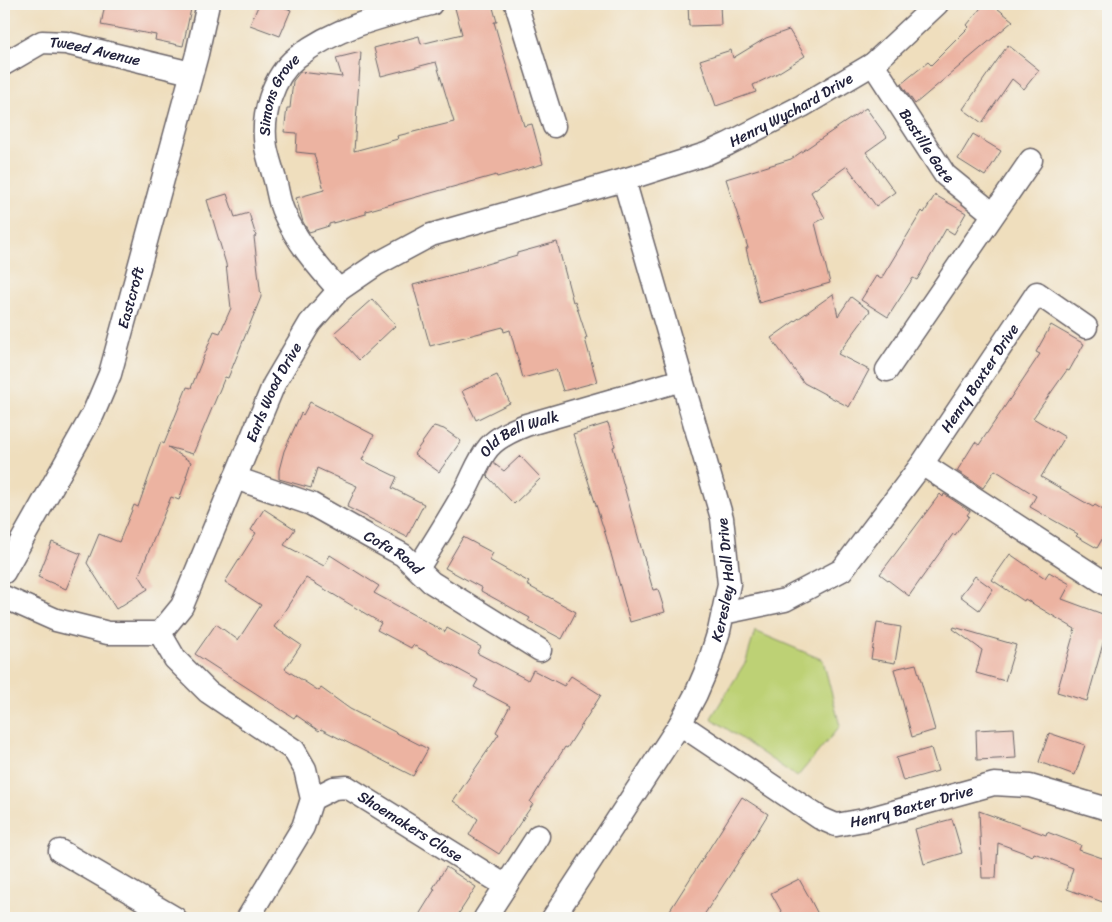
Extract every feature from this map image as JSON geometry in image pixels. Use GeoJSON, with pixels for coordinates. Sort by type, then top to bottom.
{"type":"FeatureCollection","features":[{"type":"Feature","properties":{"kind":"street","name":"Eastcroft"},"geometry":{"type":"LineString","coordinates":[[4,572],[93,414],[110,374],[208,4]]}},
{"type":"Feature","properties":{"kind":"street","name":"Simons Grove"},"geometry":{"type":"LineString","coordinates":[[339,290],[304,248],[283,212],[266,146],[265,132],[269,102],[285,71],[296,58],[330,36],[380,17],[431,4]]}},
{"type":"Feature","properties":{"kind":"street"},"geometry":{"type":"LineString","coordinates":[[516,4],[554,126]]}},
{"type":"Feature","properties":{"kind":"street","name":"Henry Wychard Drive"},"geometry":{"type":"LineString","coordinates":[[624,180],[713,150],[802,106],[873,64],[937,4]]}},
{"type":"Feature","properties":{"kind":"street","name":"Tweed Avenue"},"geometry":{"type":"LineString","coordinates":[[4,64],[42,42],[66,43],[191,73]]}},
{"type":"Feature","properties":{"kind":"street","name":"Bastille Gate"},"geometry":{"type":"LineString","coordinates":[[873,64],[945,175],[993,214]]}},
{"type":"Feature","properties":{"kind":"street"},"geometry":{"type":"LineString","coordinates":[[887,370],[1031,160]]}},
{"type":"Feature","properties":{"kind":"street","name":"Earls Wood Drive"},"geometry":{"type":"LineString","coordinates":[[160,634],[182,606],[274,384],[310,323],[339,290],[377,264],[431,235],[624,180]]}},
{"type":"Feature","properties":{"kind":"street","name":"Keresley Hall Drive"},"geometry":{"type":"LineString","coordinates":[[553,918],[680,724],[696,694],[708,666],[719,631],[729,584],[722,518],[624,180]]}},
{"type":"Feature","properties":{"kind":"street","name":"Henry Baxter Drive"},"geometry":{"type":"LineString","coordinates":[[723,613],[785,600],[842,570],[922,464],[1037,293],[1086,327]]}},
{"type":"Feature","properties":{"kind":"street","name":"Old Bell Walk"},"geometry":{"type":"LineString","coordinates":[[418,568],[466,490],[480,460],[490,446],[499,438],[526,425],[682,380]]}},
{"type":"Feature","properties":{"kind":"street"},"geometry":{"type":"LineString","coordinates":[[922,464],[1108,585]]}},
{"type":"Feature","properties":{"kind":"street","name":"Cofa Road"},"geometry":{"type":"LineString","coordinates":[[235,478],[311,504],[403,555],[431,582],[540,650]]}},
{"type":"Feature","properties":{"kind":"street"},"geometry":{"type":"LineString","coordinates":[[4,597],[56,620],[99,631],[108,633],[160,634],[174,659],[208,692],[294,750],[305,769],[312,799],[303,827],[248,918]]}},
{"type":"Feature","properties":{"kind":"street","name":"Henry Baxter Drive"},"geometry":{"type":"LineString","coordinates":[[680,724],[820,818],[836,825],[864,820],[994,784],[1030,786],[1108,809]]}},
{"type":"Feature","properties":{"kind":"street","name":"Shoemakers Close"},"geometry":{"type":"LineString","coordinates":[[312,799],[334,788],[347,787],[506,886]]}},
{"type":"Feature","properties":{"kind":"street"},"geometry":{"type":"LineString","coordinates":[[485,918],[538,836]]}},
{"type":"Feature","properties":{"kind":"street"},"geometry":{"type":"LineString","coordinates":[[60,851],[175,918]]}},
{"type":"Feature","properties":{"kind":"green space"},"geometry":{"type":"Polygon","coordinates":[[[755,631],[823,660],[840,726],[797,777],[711,718],[746,661],[755,631]]]}},
{"type":"Feature","properties":{"kind":"building"},"geometry":{"type":"Polygon","coordinates":[[[105,4],[165,4],[191,9],[183,46],[155,40],[156,35],[101,25],[105,4]]]}},
{"type":"Feature","properties":{"kind":"building"},"geometry":{"type":"Polygon","coordinates":[[[259,4],[275,4],[291,10],[280,36],[250,25],[259,4]]]}},
{"type":"Feature","properties":{"kind":"building"},"geometry":{"type":"Polygon","coordinates":[[[472,4],[492,4],[497,22],[494,22],[524,126],[532,124],[543,164],[366,211],[366,214],[329,224],[329,226],[309,232],[303,222],[296,198],[324,190],[314,154],[296,152],[297,133],[284,132],[287,108],[290,108],[293,81],[300,72],[342,77],[336,58],[361,52],[354,151],[398,139],[397,136],[454,122],[436,62],[381,76],[374,48],[419,36],[421,44],[462,34],[455,8],[472,4]]]}},
{"type":"Feature","properties":{"kind":"building"},"geometry":{"type":"Polygon","coordinates":[[[688,4],[720,4],[721,25],[689,26],[688,4]]]}},
{"type":"Feature","properties":{"kind":"building"},"geometry":{"type":"Polygon","coordinates":[[[984,4],[992,4],[1013,21],[915,104],[901,84],[928,62],[931,65],[969,27],[967,25],[984,4]]]}},
{"type":"Feature","properties":{"kind":"building"},"geometry":{"type":"Polygon","coordinates":[[[789,30],[805,56],[776,74],[753,85],[756,92],[716,106],[700,60],[731,50],[733,58],[766,38],[789,30]]]}},
{"type":"Feature","properties":{"kind":"building"},"geometry":{"type":"Polygon","coordinates":[[[1008,45],[1039,70],[1024,89],[1012,79],[982,123],[963,109],[1008,45]]]}},
{"type":"Feature","properties":{"kind":"building"},"geometry":{"type":"Polygon","coordinates":[[[866,108],[887,137],[866,152],[895,192],[876,206],[847,166],[811,192],[825,218],[815,223],[830,283],[759,303],[746,248],[748,248],[726,179],[791,159],[866,108]]]}},
{"type":"Feature","properties":{"kind":"building"},"geometry":{"type":"Polygon","coordinates":[[[973,134],[1001,151],[985,176],[958,159],[973,134]]]}},
{"type":"Feature","properties":{"kind":"building"},"geometry":{"type":"Polygon","coordinates":[[[227,194],[235,217],[249,213],[256,236],[254,237],[261,297],[228,378],[225,377],[193,454],[168,447],[191,462],[187,477],[179,500],[171,497],[139,575],[148,589],[116,609],[87,563],[99,534],[119,542],[134,505],[138,507],[161,442],[164,444],[187,387],[191,388],[214,331],[220,333],[231,308],[226,264],[207,200],[227,194]]]}},
{"type":"Feature","properties":{"kind":"building"},"geometry":{"type":"Polygon","coordinates":[[[935,195],[966,213],[954,234],[946,229],[917,280],[913,278],[888,317],[861,300],[876,276],[881,279],[922,211],[924,213],[935,195]]]}},
{"type":"Feature","properties":{"kind":"building"},"geometry":{"type":"Polygon","coordinates":[[[557,242],[573,302],[575,301],[587,338],[585,339],[597,382],[563,391],[556,369],[523,378],[510,330],[504,332],[503,327],[430,346],[413,285],[467,271],[517,255],[517,253],[557,242]]]}},
{"type":"Feature","properties":{"kind":"building"},"geometry":{"type":"Polygon","coordinates":[[[833,294],[838,316],[851,297],[870,311],[838,354],[869,370],[849,407],[804,383],[771,338],[833,294]]]}},
{"type":"Feature","properties":{"kind":"building"},"geometry":{"type":"Polygon","coordinates":[[[372,299],[396,325],[359,360],[334,333],[372,299]]]}},
{"type":"Feature","properties":{"kind":"building"},"geometry":{"type":"Polygon","coordinates":[[[1051,325],[1084,344],[1069,371],[1067,370],[1033,418],[1065,437],[1041,477],[1093,507],[1095,505],[1108,513],[1108,529],[1097,548],[1076,536],[1078,534],[1030,507],[1036,496],[995,470],[983,488],[957,471],[975,442],[979,445],[1040,354],[1036,352],[1051,325]]]}},
{"type":"Feature","properties":{"kind":"building"},"geometry":{"type":"Polygon","coordinates":[[[497,375],[510,403],[476,420],[462,391],[497,375]]]}},
{"type":"Feature","properties":{"kind":"building"},"geometry":{"type":"Polygon","coordinates":[[[310,402],[374,435],[362,460],[397,477],[392,488],[424,504],[407,537],[347,507],[357,486],[317,468],[311,488],[279,479],[279,470],[284,451],[301,413],[303,415],[310,402]]]}},
{"type":"Feature","properties":{"kind":"building"},"geometry":{"type":"Polygon","coordinates":[[[608,423],[653,590],[658,589],[665,612],[630,622],[606,536],[573,434],[608,423]]]}},
{"type":"Feature","properties":{"kind":"building"},"geometry":{"type":"Polygon","coordinates":[[[434,426],[444,429],[461,441],[439,472],[414,454],[434,426]]]}},
{"type":"Feature","properties":{"kind":"building"},"geometry":{"type":"Polygon","coordinates":[[[520,456],[541,478],[514,504],[487,476],[493,463],[504,471],[520,456]]]}},
{"type":"Feature","properties":{"kind":"building"},"geometry":{"type":"Polygon","coordinates":[[[940,494],[943,497],[944,494],[970,511],[967,515],[969,516],[955,535],[953,534],[909,596],[880,574],[940,494]]]}},
{"type":"Feature","properties":{"kind":"building"},"geometry":{"type":"Polygon","coordinates":[[[264,509],[295,529],[284,545],[324,566],[330,555],[379,586],[374,593],[445,632],[447,628],[481,647],[477,653],[528,680],[533,670],[564,686],[571,676],[601,695],[567,748],[565,747],[530,802],[533,804],[499,854],[469,835],[478,819],[453,801],[499,734],[496,732],[510,706],[474,687],[478,680],[413,645],[411,648],[377,630],[381,623],[306,578],[274,627],[301,645],[285,669],[319,691],[321,688],[350,709],[428,749],[413,776],[321,729],[319,731],[296,715],[294,718],[195,654],[216,624],[238,640],[261,605],[225,582],[256,533],[251,530],[264,509]]]}},
{"type":"Feature","properties":{"kind":"building"},"geometry":{"type":"Polygon","coordinates":[[[463,537],[493,553],[489,560],[529,582],[527,585],[576,612],[562,639],[528,621],[530,618],[481,591],[482,588],[445,568],[463,537]]]}},
{"type":"Feature","properties":{"kind":"building"},"geometry":{"type":"Polygon","coordinates":[[[52,542],[81,554],[66,589],[38,577],[52,542]]]}},
{"type":"Feature","properties":{"kind":"building"},"geometry":{"type":"Polygon","coordinates":[[[1010,554],[1045,578],[1049,572],[1070,584],[1062,599],[1108,616],[1108,642],[1104,640],[1087,701],[1057,692],[1075,629],[1025,599],[1024,601],[992,580],[1010,554]]]}},
{"type":"Feature","properties":{"kind":"building"},"geometry":{"type":"Polygon","coordinates":[[[975,576],[993,589],[979,610],[960,596],[975,576]]]}},
{"type":"Feature","properties":{"kind":"building"},"geometry":{"type":"Polygon","coordinates":[[[877,623],[901,627],[895,663],[871,659],[877,623]]]}},
{"type":"Feature","properties":{"kind":"building"},"geometry":{"type":"Polygon","coordinates":[[[954,627],[1016,645],[1005,681],[976,673],[982,650],[953,629],[954,627]]]}},
{"type":"Feature","properties":{"kind":"building"},"geometry":{"type":"Polygon","coordinates":[[[916,664],[935,730],[912,737],[894,669],[916,664]]]}},
{"type":"Feature","properties":{"kind":"building"},"geometry":{"type":"Polygon","coordinates":[[[1014,728],[1016,758],[977,760],[976,730],[1014,728]]]}},
{"type":"Feature","properties":{"kind":"building"},"geometry":{"type":"Polygon","coordinates":[[[1049,733],[1085,745],[1075,775],[1039,762],[1049,733]]]}},
{"type":"Feature","properties":{"kind":"building"},"geometry":{"type":"Polygon","coordinates":[[[931,748],[938,771],[903,781],[896,758],[931,748]]]}},
{"type":"Feature","properties":{"kind":"building"},"geometry":{"type":"Polygon","coordinates":[[[742,797],[768,814],[744,853],[702,918],[665,918],[742,797]]]}},
{"type":"Feature","properties":{"kind":"building"},"geometry":{"type":"Polygon","coordinates":[[[979,811],[1046,835],[1047,832],[1081,845],[1079,850],[1108,860],[1108,904],[1067,889],[1073,868],[1034,853],[1033,856],[998,843],[996,878],[982,878],[979,811]]]}},
{"type":"Feature","properties":{"kind":"building"},"geometry":{"type":"Polygon","coordinates":[[[952,819],[962,853],[924,864],[915,829],[952,819]]]}},
{"type":"Feature","properties":{"kind":"building"},"geometry":{"type":"Polygon","coordinates":[[[446,867],[476,887],[456,918],[417,918],[435,889],[433,888],[446,867]]]}},
{"type":"Feature","properties":{"kind":"building"},"geometry":{"type":"Polygon","coordinates":[[[799,879],[820,918],[785,918],[771,893],[799,879]]]}}]}
